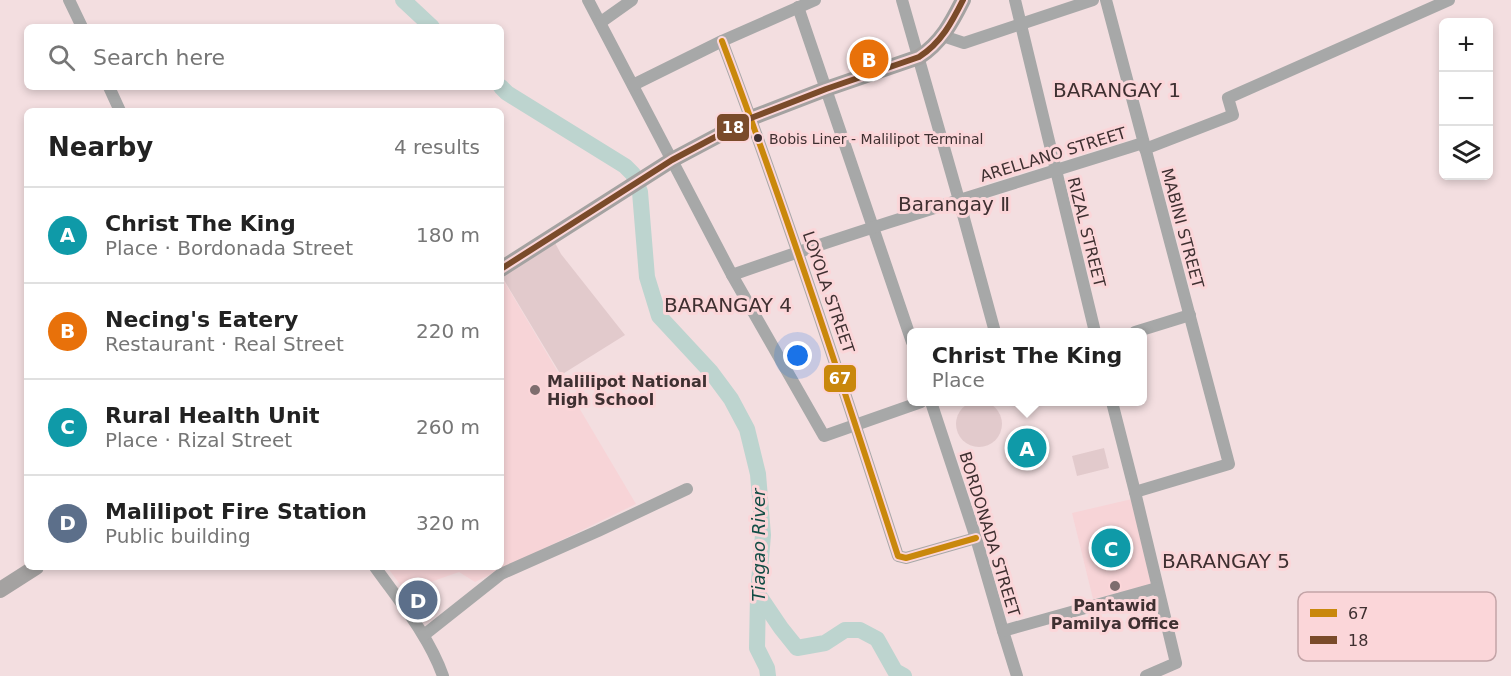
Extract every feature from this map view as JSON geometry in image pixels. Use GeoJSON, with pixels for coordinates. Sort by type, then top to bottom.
{"type":"FeatureCollection","features":[{"type":"Feature","properties":{"kind":"main road"},"geometry":{"type":"LineString","coordinates":[[504,267],[672,160],[751,118],[919,57],[930,50],[943,36],[963,0]]}},
{"type":"Feature","properties":{"kind":"main road"},"geometry":{"type":"LineString","coordinates":[[0,590],[31,570]]}},
{"type":"Feature","properties":{"kind":"street"},"geometry":{"type":"LineString","coordinates":[[69,0],[81,24]]}},
{"type":"Feature","properties":{"kind":"street"},"geometry":{"type":"LineString","coordinates":[[588,0],[732,275],[824,436],[909,406]]}},
{"type":"Feature","properties":{"kind":"street"},"geometry":{"type":"LineString","coordinates":[[601,22],[632,0]]}},
{"type":"Feature","properties":{"kind":"street"},"geometry":{"type":"LineString","coordinates":[[633,85],[722,41],[815,0]]}},
{"type":"Feature","properties":{"kind":"street"},"geometry":{"type":"LineString","coordinates":[[902,0],[994,328]]}},
{"type":"Feature","properties":{"kind":"street","name":"RIZAL STREET"},"geometry":{"type":"LineString","coordinates":[[1015,0],[1094,328]]}},
{"type":"Feature","properties":{"kind":"street"},"geometry":{"type":"LineString","coordinates":[[943,36],[964,43],[1093,0]]}},
{"type":"Feature","properties":{"kind":"street","name":"MABINI STREET"},"geometry":{"type":"LineString","coordinates":[[1106,0],[1229,464],[1136,492]]}},
{"type":"Feature","properties":{"kind":"street","name":"ARELLANO STREET"},"geometry":{"type":"LineString","coordinates":[[732,275],[959,200],[1055,170],[1144,146],[1233,115],[1228,98],[1449,0]]}},
{"type":"Feature","properties":{"kind":"street"},"geometry":{"type":"LineString","coordinates":[[798,8],[907,328]]}},
{"type":"Feature","properties":{"kind":"street","name":"LOYOLA STREET"},"geometry":{"type":"LineString","coordinates":[[722,41],[798,252],[898,556],[906,558],[976,538]]}},
{"type":"Feature","properties":{"kind":"street"},"geometry":{"type":"LineString","coordinates":[[110,90],[119,108]]}},
{"type":"Feature","properties":{"kind":"street"},"geometry":{"type":"LineString","coordinates":[[1147,329],[1190,315]]}},
{"type":"Feature","properties":{"kind":"street","name":"BORDONADA STREET"},"geometry":{"type":"LineString","coordinates":[[932,406],[976,538],[1017,676]]}},
{"type":"Feature","properties":{"kind":"street"},"geometry":{"type":"LineString","coordinates":[[1113,406],[1136,492],[1176,663],[1146,676]]}},
{"type":"Feature","properties":{"kind":"street"},"geometry":{"type":"LineString","coordinates":[[424,635],[501,574],[687,489]]}},
{"type":"Feature","properties":{"kind":"street"},"geometry":{"type":"LineString","coordinates":[[377,570],[424,635],[437,658],[443,676]]}},
{"type":"Feature","properties":{"kind":"street"},"geometry":{"type":"LineString","coordinates":[[1003,631],[1157,588]]}},
{"type":"Feature","properties":{"kind":"shaded area"},"geometry":{"type":"Polygon","coordinates":[[[554,241],[561,254],[625,335],[561,375],[504,280],[504,273],[554,241]]]}},
{"type":"Feature","properties":{"kind":"shaded area","name":"Malilipot National High School"},"geometry":{"type":"Polygon","coordinates":[[[504,281],[636,504],[504,568],[504,281]]]}},
{"type":"Feature","properties":{"kind":"shaded area"},"geometry":{"type":"Polygon","coordinates":[[[966,406],[992,406],[1000,415],[1002,424],[1000,433],[988,445],[979,447],[970,445],[958,433],[956,424],[958,415],[966,406]]]}},
{"type":"Feature","properties":{"kind":"shaded area"},"geometry":{"type":"Polygon","coordinates":[[[1104,448],[1109,468],[1077,476],[1072,456],[1104,448]]]}},
{"type":"Feature","properties":{"kind":"shaded area"},"geometry":{"type":"Polygon","coordinates":[[[1132,499],[1152,585],[1093,599],[1072,513],[1132,499]]]}},
{"type":"Feature","properties":{"kind":"shaded area","name":"Malilipot National High School"},"geometry":{"type":"Polygon","coordinates":[[[389,570],[500,570],[475,582],[459,572],[405,591],[389,570]]]}},
{"type":"Feature","properties":{"kind":"waterway","name":"Tiagao River"},"geometry":{"type":"LineString","coordinates":[[403,0],[429,24]]}},
{"type":"Feature","properties":{"kind":"waterway","name":"Tiagao River"},"geometry":{"type":"LineString","coordinates":[[504,90],[625,166],[633,174],[640,192],[647,277],[659,316],[711,372],[731,399],[747,429],[758,474],[763,535],[758,594],[757,648],[767,668],[768,676]]}},
{"type":"Feature","properties":{"kind":"waterway"},"geometry":{"type":"LineString","coordinates":[[758,594],[797,648],[825,643],[845,630],[860,630],[877,639],[895,671],[904,676]]}},
{"type":"Feature","properties":{"kind":"transit line","name":"18"},"geometry":{"type":"LineString","coordinates":[[504,267],[672,160],[751,118],[919,57],[940,39],[963,0]]}},
{"type":"Feature","properties":{"kind":"transit line","name":"67"},"geometry":{"type":"LineString","coordinates":[[722,41],[791,233],[898,556],[906,558],[976,538]]}},
{"type":"Feature","properties":{"kind":"place","name":"Necing's Eatery"},"geometry":{"type":"Point","coordinates":[869,59]}},
{"type":"Feature","properties":{"kind":"place","name":"Bobis Liner - Malilipot Terminal"},"geometry":{"type":"Point","coordinates":[758,138]}},
{"type":"Feature","properties":{"kind":"place","name":"Malilipot National High School"},"geometry":{"type":"Point","coordinates":[535,390]}},
{"type":"Feature","properties":{"kind":"place","name":"Christ The King"},"geometry":{"type":"Point","coordinates":[1027,448]}},
{"type":"Feature","properties":{"kind":"place","name":"Rural Health Unit"},"geometry":{"type":"Point","coordinates":[1111,548]}},
{"type":"Feature","properties":{"kind":"place","name":"Pantawid Pamilya Office"},"geometry":{"type":"Point","coordinates":[1115,586]}},
{"type":"Feature","properties":{"kind":"place","name":"Malilipot Fire Station"},"geometry":{"type":"Point","coordinates":[418,600]}},
{"type":"Feature","properties":{"kind":"district","name":"BARANGAY 1"},"geometry":{"type":"Point","coordinates":[1117,90]}},
{"type":"Feature","properties":{"kind":"district","name":"Barangay Ⅱ"},"geometry":{"type":"Point","coordinates":[954,204]}},
{"type":"Feature","properties":{"kind":"district","name":"BARANGAY 4"},"geometry":{"type":"Point","coordinates":[728,305]}},
{"type":"Feature","properties":{"kind":"district","name":"BARANGAY 5"},"geometry":{"type":"Point","coordinates":[1226,561]}}]}
